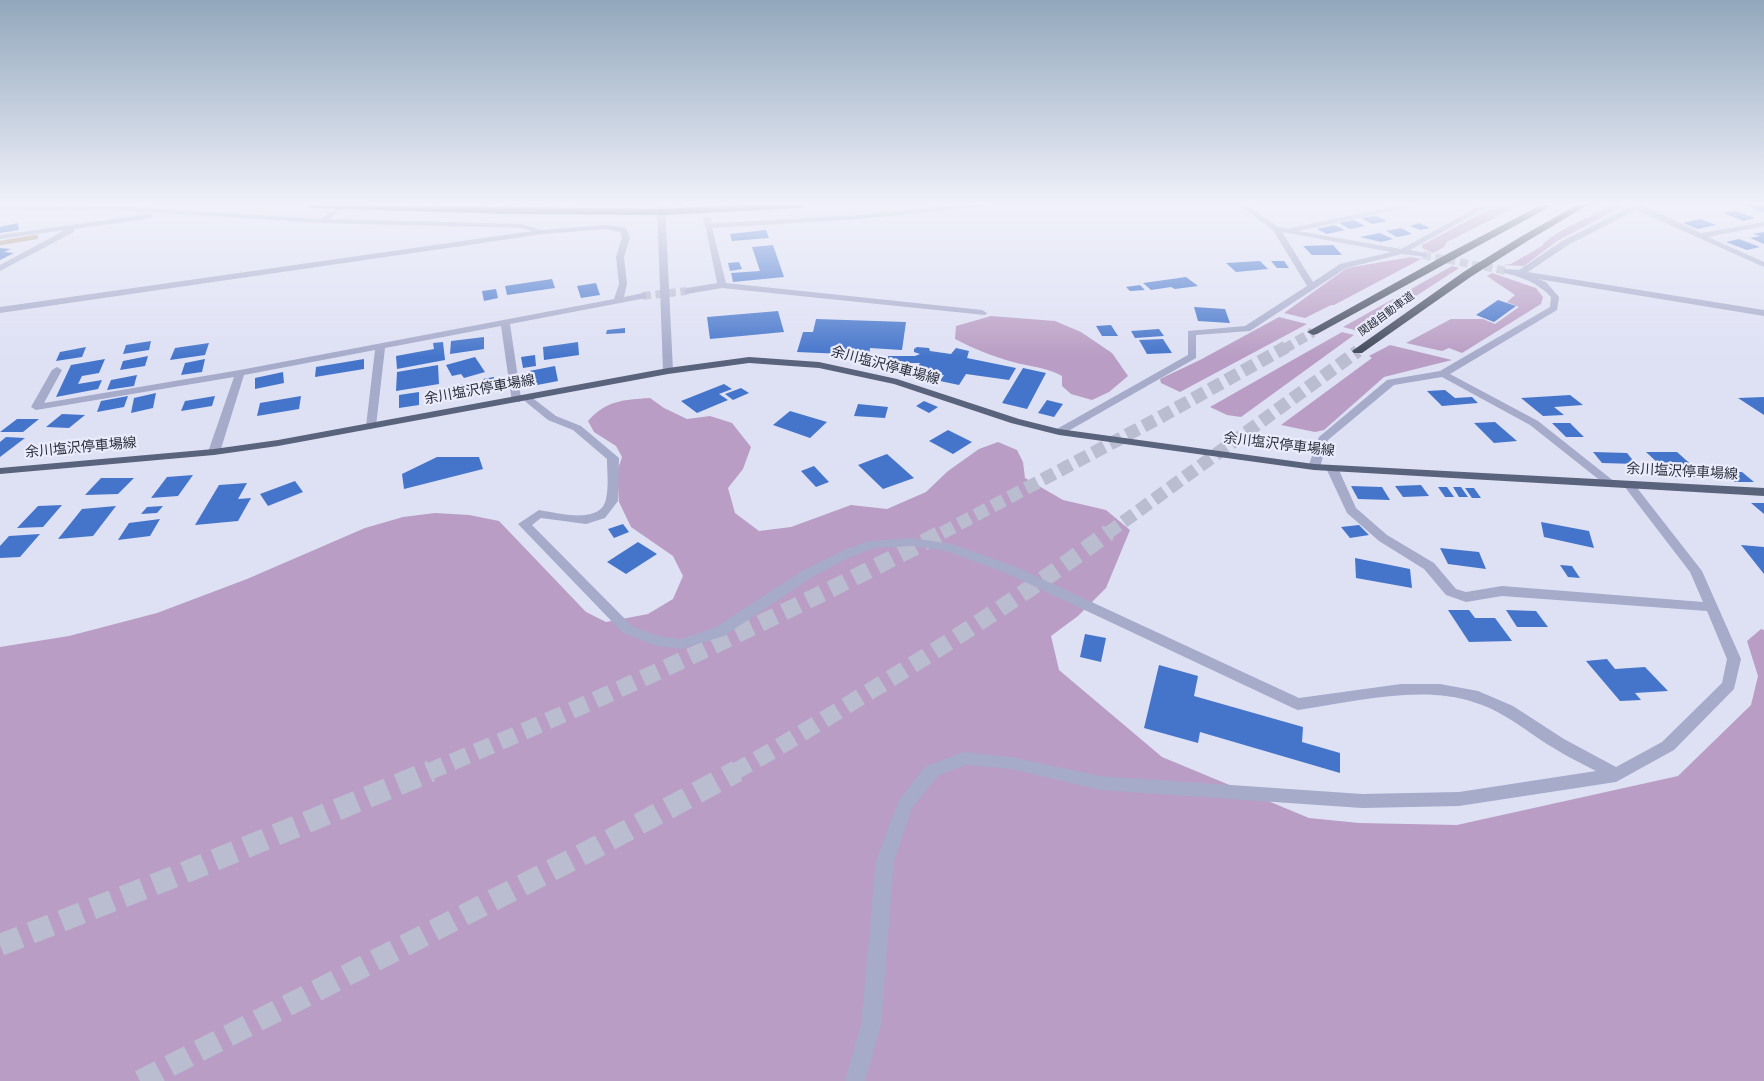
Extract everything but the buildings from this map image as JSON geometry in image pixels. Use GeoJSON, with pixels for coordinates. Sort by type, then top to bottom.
{"type":"FeatureCollection","features":[{"type":"Feature","properties":{"kind":"highway","name":"関越自動車道"},"geometry":{"type":"LineString","coordinates":[[1313,332],[1453,255]]}},
{"type":"Feature","properties":{"kind":"highway","name":"関越自動車道"},"geometry":{"type":"LineString","coordinates":[[1358,351],[1454,282],[1497,255]]}},
{"type":"Feature","properties":{"kind":"main road","name":"余川塩沢停車場線"},"geometry":{"type":"LineString","coordinates":[[0,471],[214,452],[278,443],[668,371],[749,360],[819,365],[897,382],[1015,421],[1060,432],[1314,467],[1764,492]]}},
{"type":"Feature","properties":{"kind":"street"},"geometry":{"type":"LineString","coordinates":[[0,268],[24,255]]}},
{"type":"Feature","properties":{"kind":"street"},"geometry":{"type":"LineString","coordinates":[[0,310],[380,255]]}},
{"type":"Feature","properties":{"kind":"street"},"geometry":{"type":"LineString","coordinates":[[618,301],[623,284],[620,255]]}},
{"type":"Feature","properties":{"kind":"street"},"geometry":{"type":"LineString","coordinates":[[663,255],[668,371]]}},
{"type":"Feature","properties":{"kind":"street"},"geometry":{"type":"LineString","coordinates":[[715,255],[722,285]]}},
{"type":"Feature","properties":{"kind":"street"},"geometry":{"type":"LineString","coordinates":[[1292,255],[1311,286]]}},
{"type":"Feature","properties":{"kind":"street"},"geometry":{"type":"LineString","coordinates":[[1060,432],[1193,356],[1191,333],[1247,329],[1343,266],[1385,255]]}},
{"type":"Feature","properties":{"kind":"street"},"geometry":{"type":"LineString","coordinates":[[1519,274],[1547,255]]}},
{"type":"Feature","properties":{"kind":"street"},"geometry":{"type":"LineString","coordinates":[[1743,255],[1764,265]]}},
{"type":"Feature","properties":{"kind":"street"},"geometry":{"type":"LineString","coordinates":[[1506,271],[1684,301],[1764,312]]}},
{"type":"Feature","properties":{"kind":"street"},"geometry":{"type":"LineString","coordinates":[[1314,467],[1323,439],[1391,382],[1443,374],[1554,308],[1555,297],[1543,284],[1519,274]]}},
{"type":"Feature","properties":{"kind":"street"},"geometry":{"type":"LineString","coordinates":[[687,291],[722,285],[982,313]]}},
{"type":"Feature","properties":{"kind":"street"},"geometry":{"type":"LineString","coordinates":[[57,370],[36,407],[240,373],[643,296]]}},
{"type":"Feature","properties":{"kind":"street"},"geometry":{"type":"LineString","coordinates":[[505,322],[521,399],[552,418],[578,428],[613,458],[612,500],[601,515],[586,520],[539,514],[524,524],[628,630],[657,641],[681,644],[719,632],[809,573],[844,555],[872,544],[912,542],[948,547],[1011,570],[1298,704],[1401,690],[1440,690],[1478,697],[1508,710],[1558,743],[1616,774]]}},
{"type":"Feature","properties":{"kind":"street"},"geometry":{"type":"LineString","coordinates":[[371,426],[380,346]]}},
{"type":"Feature","properties":{"kind":"street"},"geometry":{"type":"LineString","coordinates":[[214,452],[240,373]]}},
{"type":"Feature","properties":{"kind":"street"},"geometry":{"type":"LineString","coordinates":[[1443,374],[1534,423],[1611,484]]}},
{"type":"Feature","properties":{"kind":"street"},"geometry":{"type":"LineString","coordinates":[[1332,468],[1351,510],[1383,538],[1429,566],[1451,592],[1466,597],[1502,591],[1711,607]]}},
{"type":"Feature","properties":{"kind":"street"},"geometry":{"type":"LineString","coordinates":[[855,1081],[872,1025],[886,861],[905,805],[932,771],[964,758],[1010,763],[1100,783],[1362,801],[1459,799],[1616,774],[1668,746],[1729,685],[1734,659],[1696,571],[1630,486]]}},
{"type":"Feature","properties":{"kind":"shaded area"},"geometry":{"type":"Polygon","coordinates":[[[1526,255],[1538,255],[1524,266],[1503,265],[1511,264],[1526,255]]]}},
{"type":"Feature","properties":{"kind":"shaded area"},"geometry":{"type":"Polygon","coordinates":[[[1411,257],[1421,259],[1334,305],[1305,318],[1284,313],[1347,268],[1411,257]]]}},
{"type":"Feature","properties":{"kind":"shaded area"},"geometry":{"type":"Polygon","coordinates":[[[1452,266],[1459,268],[1396,309],[1366,333],[1343,327],[1452,266]]]}},
{"type":"Feature","properties":{"kind":"shaded area"},"geometry":{"type":"Polygon","coordinates":[[[1492,273],[1536,288],[1543,297],[1541,304],[1462,353],[1449,348],[1442,351],[1406,343],[1451,319],[1483,319],[1495,324],[1519,307],[1507,302],[1515,295],[1487,276],[1492,273]]]}},
{"type":"Feature","properties":{"kind":"shaded area"},"geometry":{"type":"Polygon","coordinates":[[[991,316],[1055,321],[1081,332],[1112,353],[1128,376],[1109,392],[1092,400],[1071,394],[1062,386],[1062,376],[1056,373],[998,357],[955,339],[956,326],[991,316]]]}},
{"type":"Feature","properties":{"kind":"shaded area"},"geometry":{"type":"Polygon","coordinates":[[[1279,317],[1307,324],[1180,392],[1161,383],[1160,379],[1200,360],[1279,317]]]}},
{"type":"Feature","properties":{"kind":"shaded area"},"geometry":{"type":"Polygon","coordinates":[[[1342,332],[1354,335],[1241,417],[1227,415],[1210,407],[1342,332]]]}},
{"type":"Feature","properties":{"kind":"shaded area"},"geometry":{"type":"Polygon","coordinates":[[[1390,345],[1452,360],[1384,377],[1324,430],[1315,432],[1281,425],[1372,358],[1369,356],[1390,345]]]}},
{"type":"Feature","properties":{"kind":"shaded area"},"geometry":{"type":"Polygon","coordinates":[[[650,398],[664,408],[687,419],[710,416],[732,423],[751,447],[743,469],[728,488],[735,513],[759,531],[791,527],[851,505],[887,509],[926,492],[948,471],[979,449],[998,442],[1017,450],[1023,462],[1025,478],[1063,500],[1106,510],[1130,530],[1106,588],[1078,616],[1051,636],[1059,670],[1162,757],[1309,818],[1359,823],[1457,825],[1678,776],[1751,705],[1758,676],[1747,641],[1761,629],[1764,630],[1764,1081],[0,1081],[0,647],[69,636],[157,613],[247,579],[365,528],[403,517],[435,513],[469,515],[499,521],[586,612],[606,622],[648,614],[673,599],[683,576],[673,556],[631,527],[619,502],[617,472],[622,457],[616,446],[594,432],[588,421],[602,409],[616,402],[650,398]]]}},
{"type":"Feature","properties":{"kind":"tunnel"},"geometry":{"type":"LineString","coordinates":[[1425,255],[1507,271]]}},
{"type":"Feature","properties":{"kind":"tunnel"},"geometry":{"type":"LineString","coordinates":[[643,296],[687,291]]}},
{"type":"Feature","properties":{"kind":"tunnel"},"geometry":{"type":"LineString","coordinates":[[1284,349],[1313,332]]}},
{"type":"Feature","properties":{"kind":"tunnel"},"geometry":{"type":"LineString","coordinates":[[942,533],[1157,419],[1286,347]]}},
{"type":"Feature","properties":{"kind":"tunnel"},"geometry":{"type":"LineString","coordinates":[[1108,533],[1358,351]]}},
{"type":"Feature","properties":{"kind":"tunnel"},"geometry":{"type":"LineString","coordinates":[[428,772],[559,716],[689,657],[817,596],[944,532]]}},
{"type":"Feature","properties":{"kind":"tunnel"},"geometry":{"type":"LineString","coordinates":[[734,772],[769,753],[963,633],[1051,574],[1109,532]]}},
{"type":"Feature","properties":{"kind":"tunnel"},"geometry":{"type":"LineString","coordinates":[[0,945],[176,876],[431,771]]}},
{"type":"Feature","properties":{"kind":"tunnel"},"geometry":{"type":"LineString","coordinates":[[140,1081],[591,850],[737,771]]}}]}
